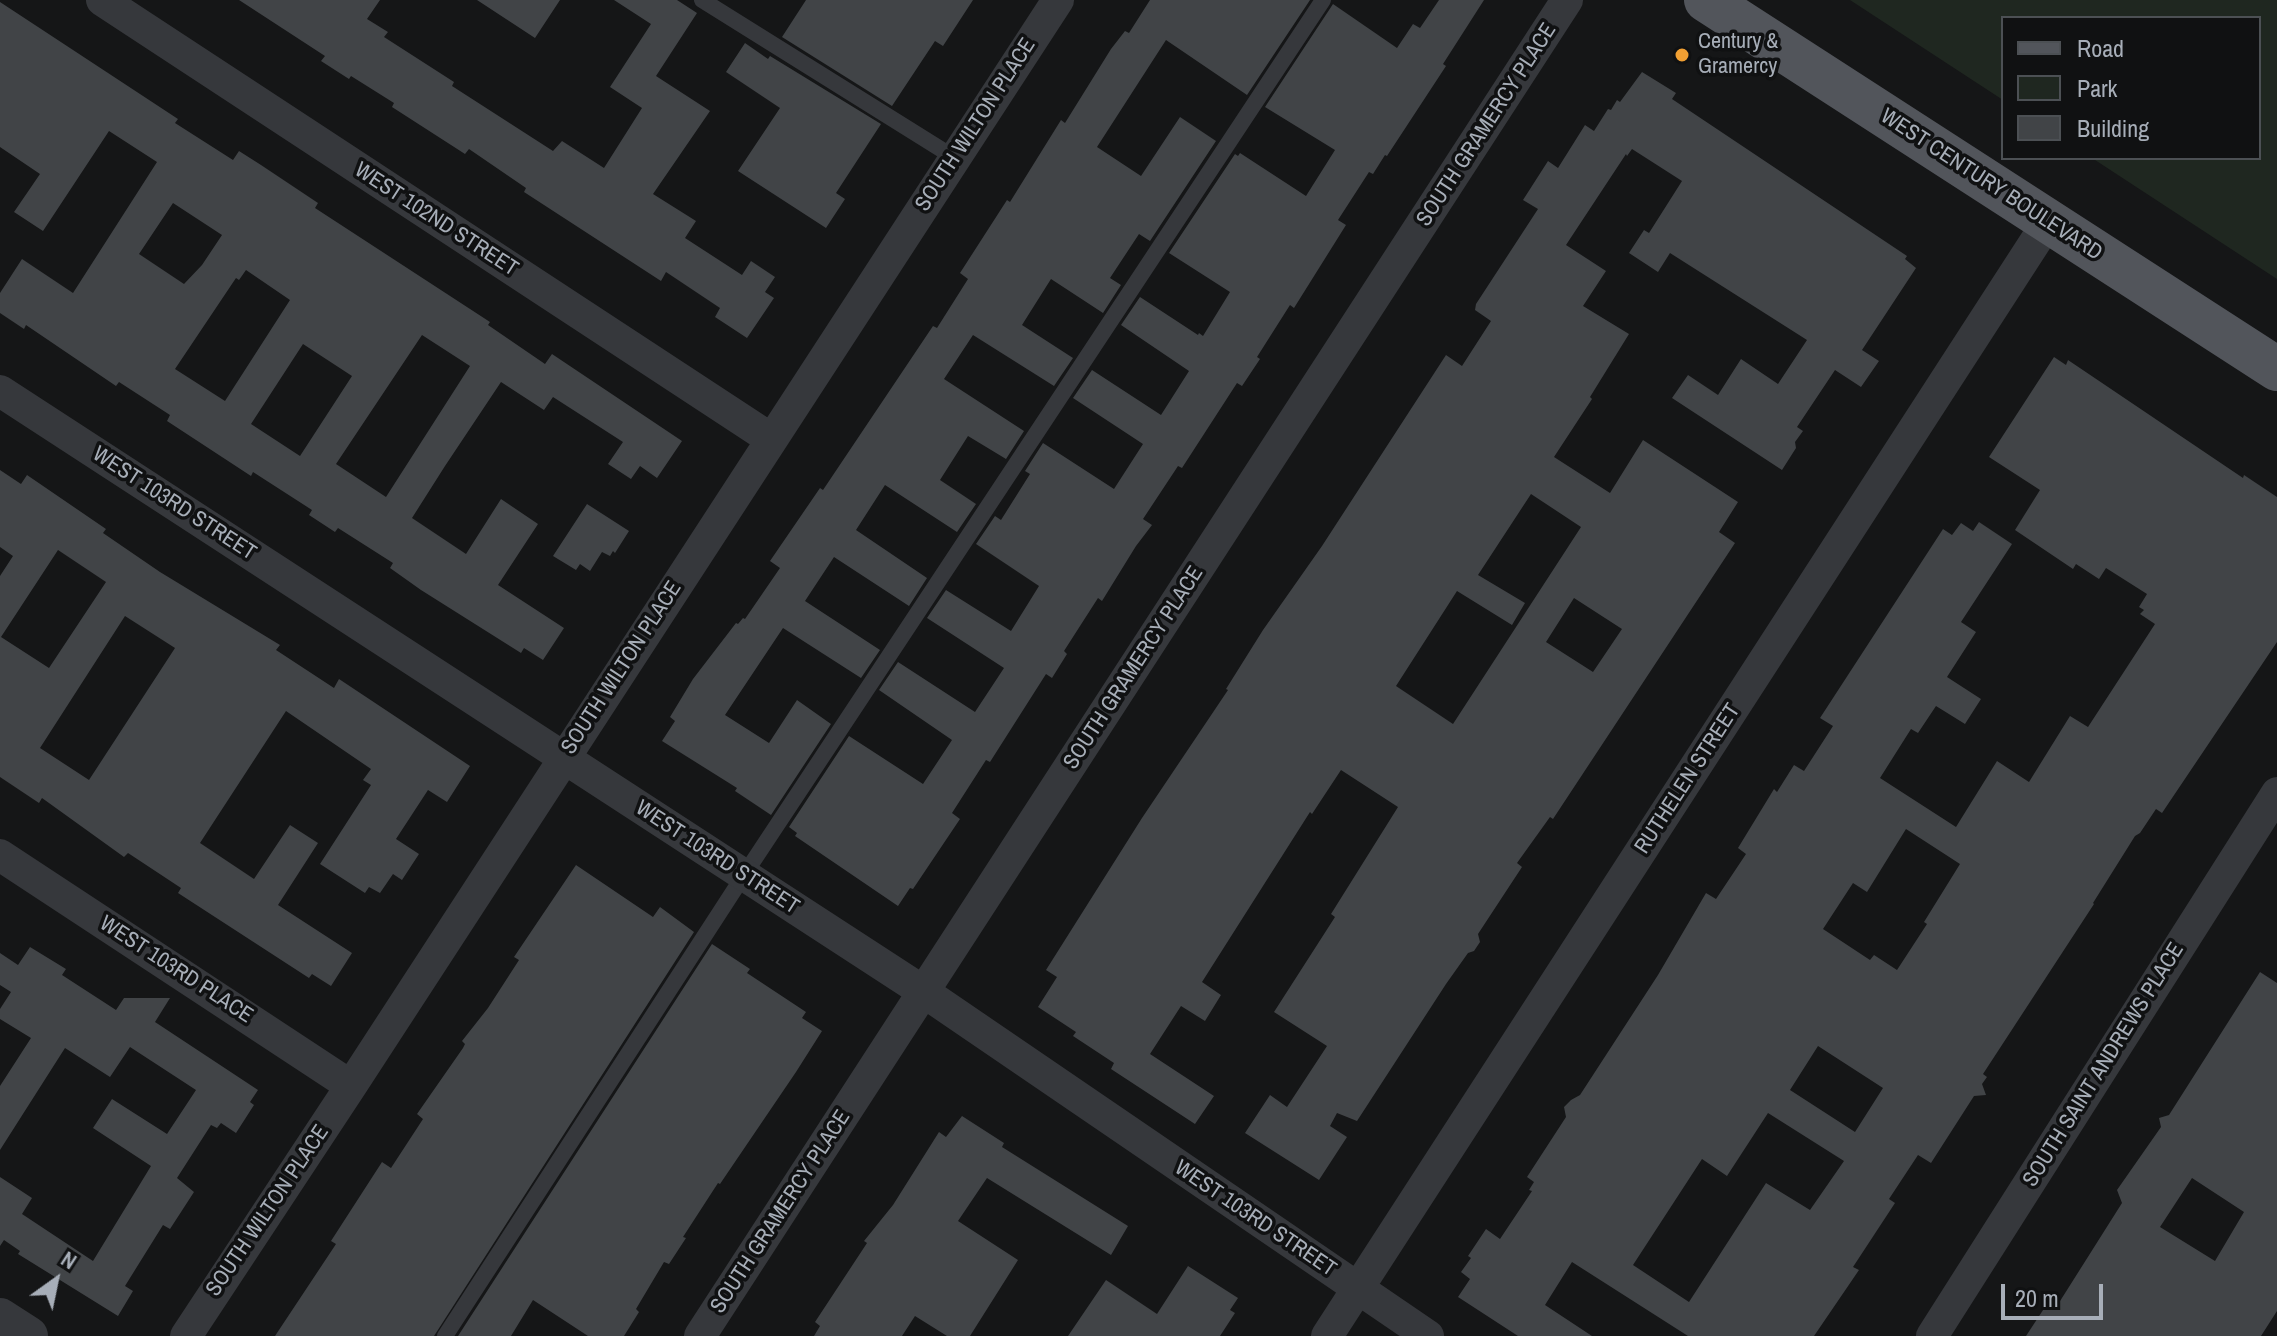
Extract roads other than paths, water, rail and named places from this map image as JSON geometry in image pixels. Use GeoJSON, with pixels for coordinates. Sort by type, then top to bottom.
{"type":"FeatureCollection","features":[{"type":"Feature","properties":{"kind":"main road","name":"WEST CENTURY BOULEVARD"},"geometry":{"type":"LineString","coordinates":[[1718,3],[2048,222],[2277,369]]}},
{"type":"Feature","properties":{"kind":"street","name":"WEST 102ND STREET"},"geometry":{"type":"LineString","coordinates":[[102,0],[771,439]]}},
{"type":"Feature","properties":{"kind":"street","name":"SOUTH WILTON PLACE"},"geometry":{"type":"LineString","coordinates":[[186,1336],[1058,0]]}},
{"type":"Feature","properties":{"kind":"street","name":"SOUTH GRAMERCY PLACE"},"geometry":{"type":"LineString","coordinates":[[700,1336],[1567,0]]}},
{"type":"Feature","properties":{"kind":"street","name":"RUTHELEN STREET"},"geometry":{"type":"LineString","coordinates":[[1327,1336],[2048,222]]}},
{"type":"Feature","properties":{"kind":"street","name":"WEST 103RD STREET"},"geometry":{"type":"LineString","coordinates":[[0,391],[924,992],[1428,1336]]}},
{"type":"Feature","properties":{"kind":"street","name":"SOUTH SAINT ANDREWS PLACE"},"geometry":{"type":"LineString","coordinates":[[1932,1336],[2277,793]]}},
{"type":"Feature","properties":{"kind":"street","name":"WEST 103RD PLACE"},"geometry":{"type":"LineString","coordinates":[[0,855],[351,1086]]}},
{"type":"Feature","properties":{"kind":"street"},"geometry":{"type":"LineString","coordinates":[[0,1318],[28,1336]]}},
{"type":"Feature","properties":{"kind":"lane"},"geometry":{"type":"LineString","coordinates":[[702,0],[955,158]]}},
{"type":"Feature","properties":{"kind":"lane"},"geometry":{"type":"LineString","coordinates":[[445,1336],[744,875],[1323,0]]}},
{"type":"Feature","properties":{"kind":"place","name":"Century & Gramercy"},"geometry":{"type":"Point","coordinates":[1682,55]}}]}
